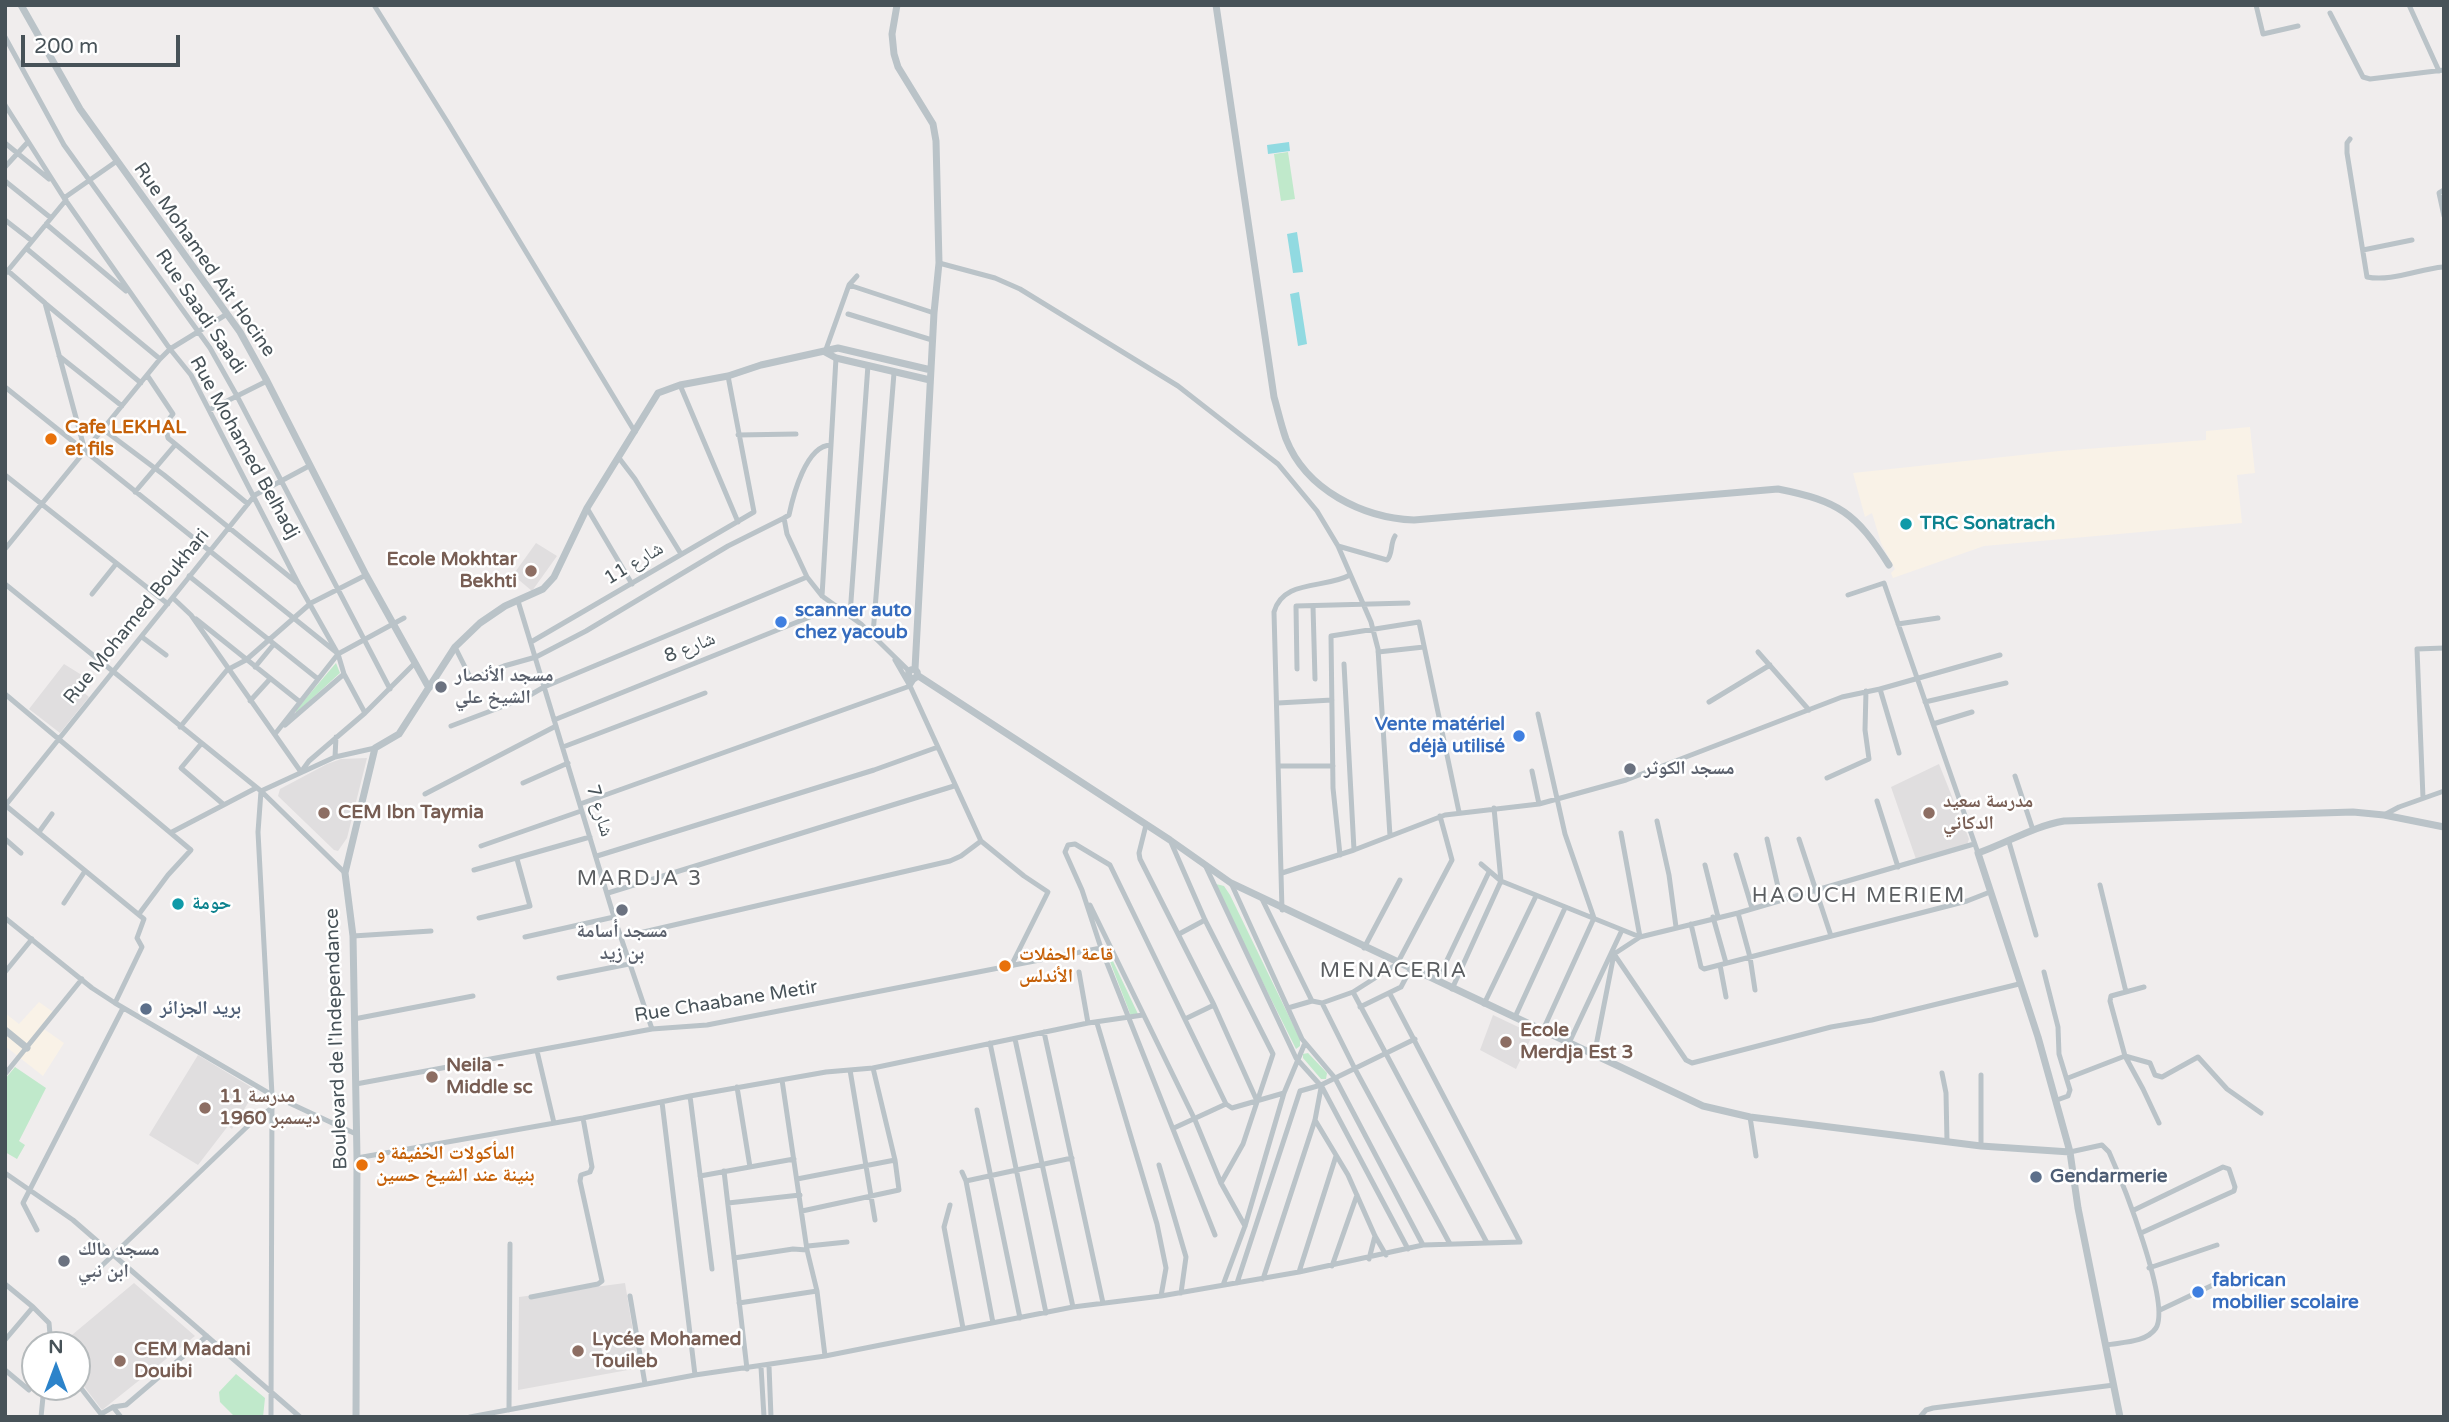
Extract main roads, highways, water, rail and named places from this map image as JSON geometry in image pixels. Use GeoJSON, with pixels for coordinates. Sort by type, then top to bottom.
{"type":"FeatureCollection","features":[{"type":"Feature","properties":{"kind":"water"},"geometry":{"type":"Polygon","coordinates":[[[1289,142],[1290,151],[1268,154],[1267,145],[1289,142]]]}},
{"type":"Feature","properties":{"kind":"water"},"geometry":{"type":"Polygon","coordinates":[[[1297,232],[1303,272],[1293,273],[1287,234],[1297,232]]]}},
{"type":"Feature","properties":{"kind":"water"},"geometry":{"type":"Polygon","coordinates":[[[1299,292],[1307,344],[1298,346],[1290,294],[1299,292]]]}},
{"type":"Feature","properties":{"kind":"place","name":"Cafe LEKHAL et fils"},"geometry":{"type":"Point","coordinates":[51,439]}},
{"type":"Feature","properties":{"kind":"place","name":"TRC Sonatrach"},"geometry":{"type":"Point","coordinates":[1906,524]}},
{"type":"Feature","properties":{"kind":"place","name":"Ecole Mokhtar Bekhti"},"geometry":{"type":"Point","coordinates":[531,571]}},
{"type":"Feature","properties":{"kind":"place","name":"scanner auto chez yacoub"},"geometry":{"type":"Point","coordinates":[781,622]}},
{"type":"Feature","properties":{"kind":"place","name":"مسجد الأنصار الشيخ علي"},"geometry":{"type":"Point","coordinates":[441,687]}},
{"type":"Feature","properties":{"kind":"place","name":"Vente matériel déjà utilisé"},"geometry":{"type":"Point","coordinates":[1519,736]}},
{"type":"Feature","properties":{"kind":"place","name":"مسجد الكوثر"},"geometry":{"type":"Point","coordinates":[1630,769]}},
{"type":"Feature","properties":{"kind":"place","name":"CEM Ibn Taymia"},"geometry":{"type":"Point","coordinates":[324,813]}},
{"type":"Feature","properties":{"kind":"place","name":"مدرسة سعيد الدكاني"},"geometry":{"type":"Point","coordinates":[1929,813]}},
{"type":"Feature","properties":{"kind":"place","name":"حومة"},"geometry":{"type":"Point","coordinates":[178,904]}},
{"type":"Feature","properties":{"kind":"place","name":"مسجد أسامة بن زيد"},"geometry":{"type":"Point","coordinates":[622,910]}},
{"type":"Feature","properties":{"kind":"place","name":"قاعة الحفلات الأندلس"},"geometry":{"type":"Point","coordinates":[1005,966]}},
{"type":"Feature","properties":{"kind":"place","name":"بريد الجزائر"},"geometry":{"type":"Point","coordinates":[146,1009]}},
{"type":"Feature","properties":{"kind":"place","name":"Ecole Merdja Est 3"},"geometry":{"type":"Point","coordinates":[1506,1042]}},
{"type":"Feature","properties":{"kind":"place","name":"Neila - Middle sc"},"geometry":{"type":"Point","coordinates":[432,1077]}},
{"type":"Feature","properties":{"kind":"place","name":"مدرسة 11 ديسمبر 1960"},"geometry":{"type":"Point","coordinates":[205,1108]}},
{"type":"Feature","properties":{"kind":"place","name":"المأكولات الخفيفة و بنينة عند الشيخ حسين"},"geometry":{"type":"Point","coordinates":[362,1165]}},
{"type":"Feature","properties":{"kind":"place","name":"Gendarmerie"},"geometry":{"type":"Point","coordinates":[2036,1177]}},
{"type":"Feature","properties":{"kind":"place","name":"مسجد مالك ابن نبي"},"geometry":{"type":"Point","coordinates":[64,1261]}},
{"type":"Feature","properties":{"kind":"place","name":"fabrican mobilier scolaire"},"geometry":{"type":"Point","coordinates":[2198,1292]}},
{"type":"Feature","properties":{"kind":"place","name":"Lycée Mohamed Touileb"},"geometry":{"type":"Point","coordinates":[578,1351]}},
{"type":"Feature","properties":{"kind":"place","name":"CEM Madani Douibi"},"geometry":{"type":"Point","coordinates":[120,1361]}},
{"type":"Feature","properties":{"kind":"district","name":"MARDJA 3"},"geometry":{"type":"Point","coordinates":[640,879]}},
{"type":"Feature","properties":{"kind":"district","name":"HAOUCH MERIEM"},"geometry":{"type":"Point","coordinates":[1859,896]}},
{"type":"Feature","properties":{"kind":"district","name":"MENACERIA"},"geometry":{"type":"Point","coordinates":[1394,971]}}]}
